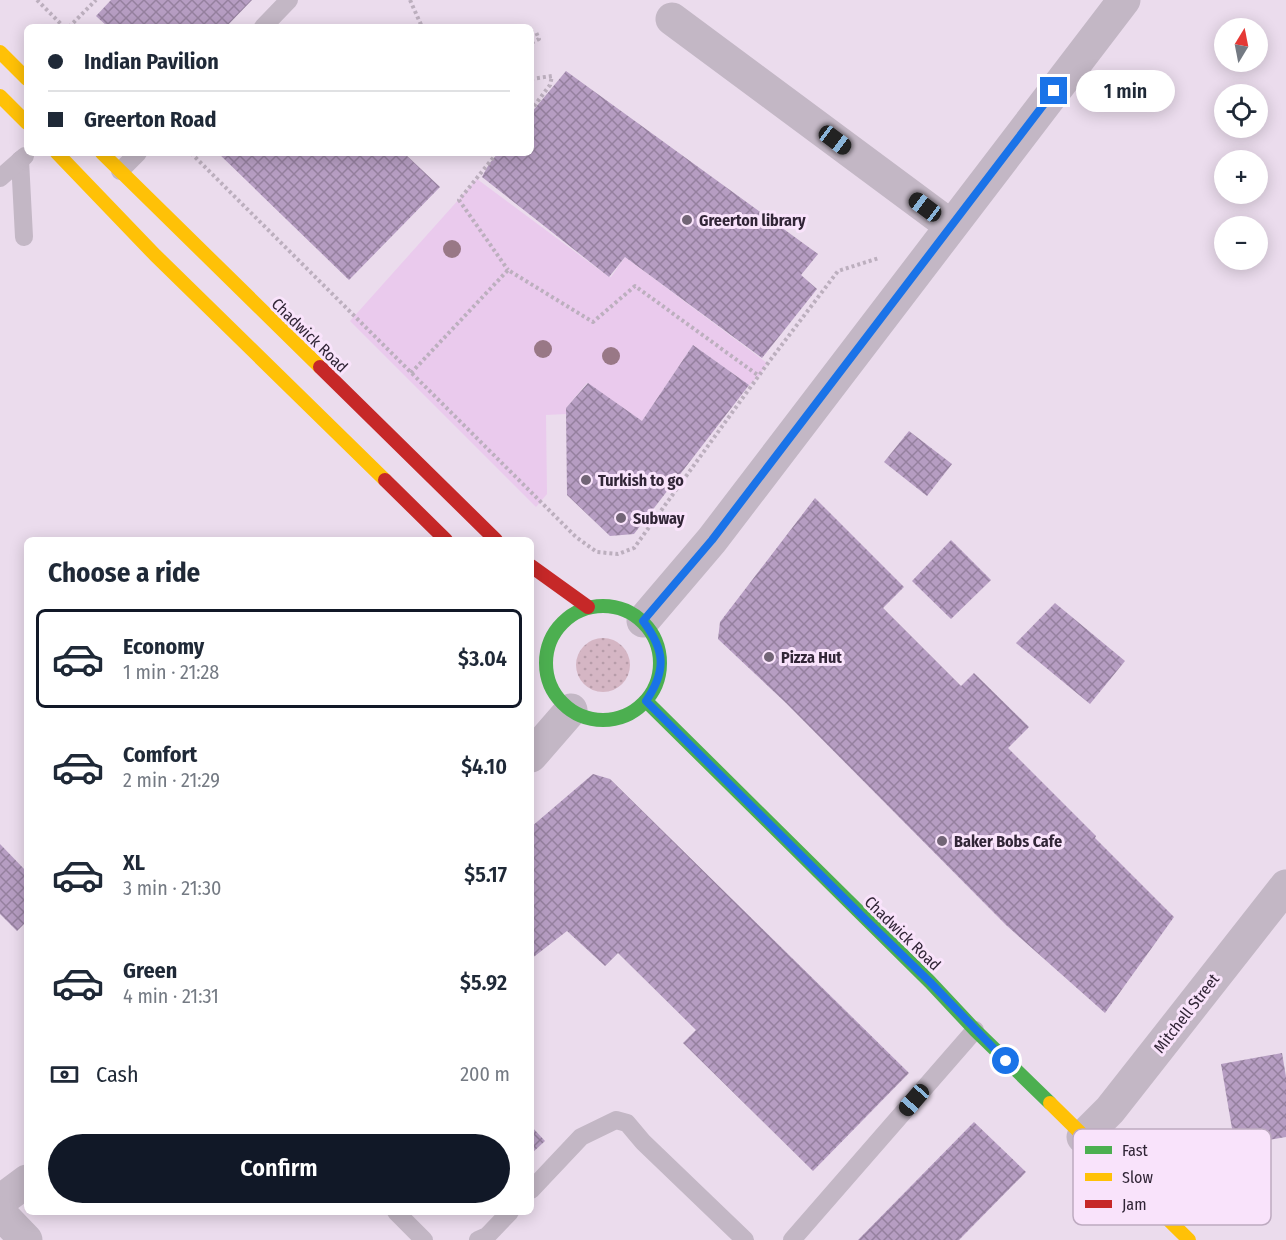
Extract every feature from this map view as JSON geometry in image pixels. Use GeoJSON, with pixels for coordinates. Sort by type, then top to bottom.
{"type":"FeatureCollection","features":[{"type":"Feature","properties":{"kind":"street"},"geometry":{"type":"LineString","coordinates":[[643,621],[712,540],[1124,0]]}},
{"type":"Feature","properties":{"kind":"street"},"geometry":{"type":"LineString","coordinates":[[672,19],[951,226]]}},
{"type":"Feature","properties":{"kind":"street"},"geometry":{"type":"LineString","coordinates":[[0,52],[24,76]]}},
{"type":"Feature","properties":{"kind":"street"},"geometry":{"type":"LineString","coordinates":[[0,96],[24,120]]}},
{"type":"Feature","properties":{"kind":"street"},"geometry":{"type":"LineString","coordinates":[[60,156],[155,255],[443,537]]}},
{"type":"Feature","properties":{"kind":"street","name":"Chadwick Road"},"geometry":{"type":"LineString","coordinates":[[105,156],[493,537]]}},
{"type":"Feature","properties":{"kind":"street"},"geometry":{"type":"LineString","coordinates":[[534,568],[588,607]]}},
{"type":"Feature","properties":{"kind":"street"},"geometry":{"type":"LineString","coordinates":[[607,605],[626,610],[643,621],[654,635],[659,651],[661,669],[656,686],[646,701],[633,712],[618,718],[602,720],[585,718],[557,698],[549,682],[545,664],[548,645],[556,628],[570,615],[588,607],[607,605]]}},
{"type":"Feature","properties":{"kind":"street"},"geometry":{"type":"LineString","coordinates":[[534,649],[545,664]]}},
{"type":"Feature","properties":{"kind":"street","name":"Chadwick Road"},"geometry":{"type":"LineString","coordinates":[[646,701],[1075,1129]]}},
{"type":"Feature","properties":{"kind":"street"},"geometry":{"type":"LineString","coordinates":[[534,753],[571,710]]}},
{"type":"Feature","properties":{"kind":"street","name":"Mitchell Street"},"geometry":{"type":"LineString","coordinates":[[1091,1129],[1110,1110],[1286,886]]}},
{"type":"Feature","properties":{"kind":"street"},"geometry":{"type":"LineString","coordinates":[[0,1202],[24,1183]]}},
{"type":"Feature","properties":{"kind":"street"},"geometry":{"type":"LineString","coordinates":[[0,1213],[26,1240]]}},
{"type":"Feature","properties":{"kind":"street","name":"Chadwick Road"},"geometry":{"type":"LineString","coordinates":[[1174,1225],[1189,1240]]}},
{"type":"Feature","properties":{"kind":"lane"},"geometry":{"type":"LineString","coordinates":[[266,24],[289,0]]}},
{"type":"Feature","properties":{"kind":"lane"},"geometry":{"type":"LineString","coordinates":[[120,171],[135,156]]}},
{"type":"Feature","properties":{"kind":"lane"},"geometry":{"type":"LineString","coordinates":[[0,178],[24,157]]}},
{"type":"Feature","properties":{"kind":"lane"},"geometry":{"type":"LineString","coordinates":[[24,157],[24,237]]}},
{"type":"Feature","properties":{"kind":"lane"},"geometry":{"type":"LineString","coordinates":[[792,1240],[975,1030]]}},
{"type":"Feature","properties":{"kind":"lane"},"geometry":{"type":"LineString","coordinates":[[534,1187],[581,1137],[616,1120],[627,1124],[745,1240]]}},
{"type":"Feature","properties":{"kind":"lane"},"geometry":{"type":"LineString","coordinates":[[399,1215],[424,1240]]}},
{"type":"Feature","properties":{"kind":"lane"},"geometry":{"type":"LineString","coordinates":[[478,1240],[487,1236],[507,1215]]}},
{"type":"Feature","properties":{"kind":"path"},"geometry":{"type":"LineString","coordinates":[[37,0],[61,24]]}},
{"type":"Feature","properties":{"kind":"path"},"geometry":{"type":"LineString","coordinates":[[72,24],[96,0]]}},
{"type":"Feature","properties":{"kind":"path"},"geometry":{"type":"LineString","coordinates":[[410,0],[421,24]]}},
{"type":"Feature","properties":{"kind":"path"},"geometry":{"type":"LineString","coordinates":[[534,32],[539,39],[534,42]]}},
{"type":"Feature","properties":{"kind":"path"},"geometry":{"type":"LineString","coordinates":[[534,79],[552,76],[550,85],[534,106]]}},
{"type":"Feature","properties":{"kind":"path"},"geometry":{"type":"LineString","coordinates":[[194,156],[576,537],[597,552],[618,554],[634,548],[838,271],[887,255]]}},
{"type":"Feature","properties":{"kind":"path"},"geometry":{"type":"LineString","coordinates":[[495,156],[459,200],[508,270],[593,322],[635,286],[759,376]]}},
{"type":"Feature","properties":{"kind":"path"},"geometry":{"type":"LineString","coordinates":[[411,373],[508,270]]}},
{"type":"Feature","properties":{"kind":"shaded area"},"geometry":{"type":"Polygon","coordinates":[[[477,179],[609,277],[625,257],[767,363],[759,376],[749,385],[693,345],[642,421],[587,383],[566,408],[566,414],[546,415],[547,494],[536,507],[350,321],[477,179]]]}},
{"type":"Feature","properties":{"kind":"shaded area"},"geometry":{"type":"Polygon","coordinates":[[[603,638],[613,640],[622,646],[628,655],[630,665],[628,675],[622,684],[613,690],[603,692],[593,690],[584,684],[578,675],[576,665],[578,655],[584,646],[593,640],[603,638]]]}},
{"type":"Feature","properties":{"kind":"building"},"geometry":{"type":"Polygon","coordinates":[[[111,0],[252,0],[229,24],[105,24],[96,16],[111,0]]]}},
{"type":"Feature","properties":{"kind":"building"},"geometry":{"type":"Polygon","coordinates":[[[566,71],[818,254],[801,275],[817,289],[762,358],[625,257],[609,277],[482,177],[496,156],[534,156],[534,109],[566,71]]]}},
{"type":"Feature","properties":{"kind":"building"},"geometry":{"type":"Polygon","coordinates":[[[221,156],[407,156],[440,187],[349,280],[221,156]]]}},
{"type":"Feature","properties":{"kind":"building"},"geometry":{"type":"Polygon","coordinates":[[[693,345],[749,385],[634,534],[610,536],[567,495],[566,408],[588,383],[642,421],[693,345]]]}},
{"type":"Feature","properties":{"kind":"building"},"geometry":{"type":"Polygon","coordinates":[[[909,431],[952,464],[927,496],[884,462],[909,431]]]}},
{"type":"Feature","properties":{"kind":"building"},"geometry":{"type":"Polygon","coordinates":[[[815,498],[904,587],[883,608],[961,686],[974,673],[1029,727],[1008,748],[1174,917],[1105,1013],[1006,925],[786,703],[718,639],[720,622],[815,498]]]}},
{"type":"Feature","properties":{"kind":"building"},"geometry":{"type":"Polygon","coordinates":[[[951,540],[991,580],[951,619],[912,581],[951,540]]]}},
{"type":"Feature","properties":{"kind":"building"},"geometry":{"type":"Polygon","coordinates":[[[1055,603],[1125,661],[1090,704],[1016,643],[1055,603]]]}},
{"type":"Feature","properties":{"kind":"building"},"geometry":{"type":"Polygon","coordinates":[[[593,774],[610,779],[909,1073],[813,1171],[683,1043],[696,1030],[618,953],[605,966],[567,931],[534,957],[534,824],[593,774]]]}},
{"type":"Feature","properties":{"kind":"building"},"geometry":{"type":"Polygon","coordinates":[[[0,844],[24,869],[24,924],[17,931],[0,914],[0,844]]]}},
{"type":"Feature","properties":{"kind":"building"},"geometry":{"type":"Polygon","coordinates":[[[1282,1053],[1286,1077],[1286,1137],[1271,1140],[1271,1129],[1232,1129],[1221,1064],[1282,1053]]]}},
{"type":"Feature","properties":{"kind":"building"},"geometry":{"type":"Polygon","coordinates":[[[974,1122],[1026,1172],[959,1240],[858,1240],[974,1122]]]}},
{"type":"Feature","properties":{"kind":"building"},"geometry":{"type":"Polygon","coordinates":[[[534,1129],[545,1141],[534,1151],[534,1129]]]}},
{"type":"Feature","properties":{"kind":"traffic: fast"},"geometry":{"type":"LineString","coordinates":[[603,606],[625,610],[644,622],[656,641],[660,663],[656,685],[644,704],[625,716],[603,720],[581,716],[562,704],[550,685],[546,663],[550,641],[562,622],[581,610],[603,606]]}},
{"type":"Feature","properties":{"kind":"traffic: fast"},"geometry":{"type":"LineString","coordinates":[[646,701],[1050,1103]]}},
{"type":"Feature","properties":{"kind":"traffic: slow"},"geometry":{"type":"LineString","coordinates":[[0,52],[24,76]]}},
{"type":"Feature","properties":{"kind":"traffic: slow"},"geometry":{"type":"LineString","coordinates":[[0,96],[24,120]]}},
{"type":"Feature","properties":{"kind":"traffic: slow"},"geometry":{"type":"LineString","coordinates":[[60,156],[155,255],[385,480]]}},
{"type":"Feature","properties":{"kind":"traffic: slow"},"geometry":{"type":"LineString","coordinates":[[105,156],[320,367]]}},
{"type":"Feature","properties":{"kind":"traffic: slow"},"geometry":{"type":"LineString","coordinates":[[1050,1103],[1076,1129]]}},
{"type":"Feature","properties":{"kind":"traffic: slow"},"geometry":{"type":"LineString","coordinates":[[1174,1225],[1189,1240]]}},
{"type":"Feature","properties":{"kind":"traffic: jam"},"geometry":{"type":"LineString","coordinates":[[320,367],[493,537]]}},
{"type":"Feature","properties":{"kind":"traffic: jam"},"geometry":{"type":"LineString","coordinates":[[385,480],[443,537]]}},
{"type":"Feature","properties":{"kind":"traffic: jam"},"geometry":{"type":"LineString","coordinates":[[534,568],[588,607]]}},
{"type":"Feature","properties":{"kind":"place","name":"Greerton library"},"geometry":{"type":"Point","coordinates":[687,220]}},
{"type":"Feature","properties":{"kind":"place","name":"Turkish to go"},"geometry":{"type":"Point","coordinates":[586,480]}},
{"type":"Feature","properties":{"kind":"place","name":"Subway"},"geometry":{"type":"Point","coordinates":[621,518]}},
{"type":"Feature","properties":{"kind":"place","name":"Pizza Hut"},"geometry":{"type":"Point","coordinates":[769,657]}},
{"type":"Feature","properties":{"kind":"place","name":"Baker Bobs Cafe"},"geometry":{"type":"Point","coordinates":[942,841]}},
{"type":"Feature","properties":{"kind":"route"},"geometry":{"type":"LineString","coordinates":[[1006,1061],[930,982],[646,701],[656,686],[661,669],[654,635],[643,621],[712,540],[1054,91]]}}]}
